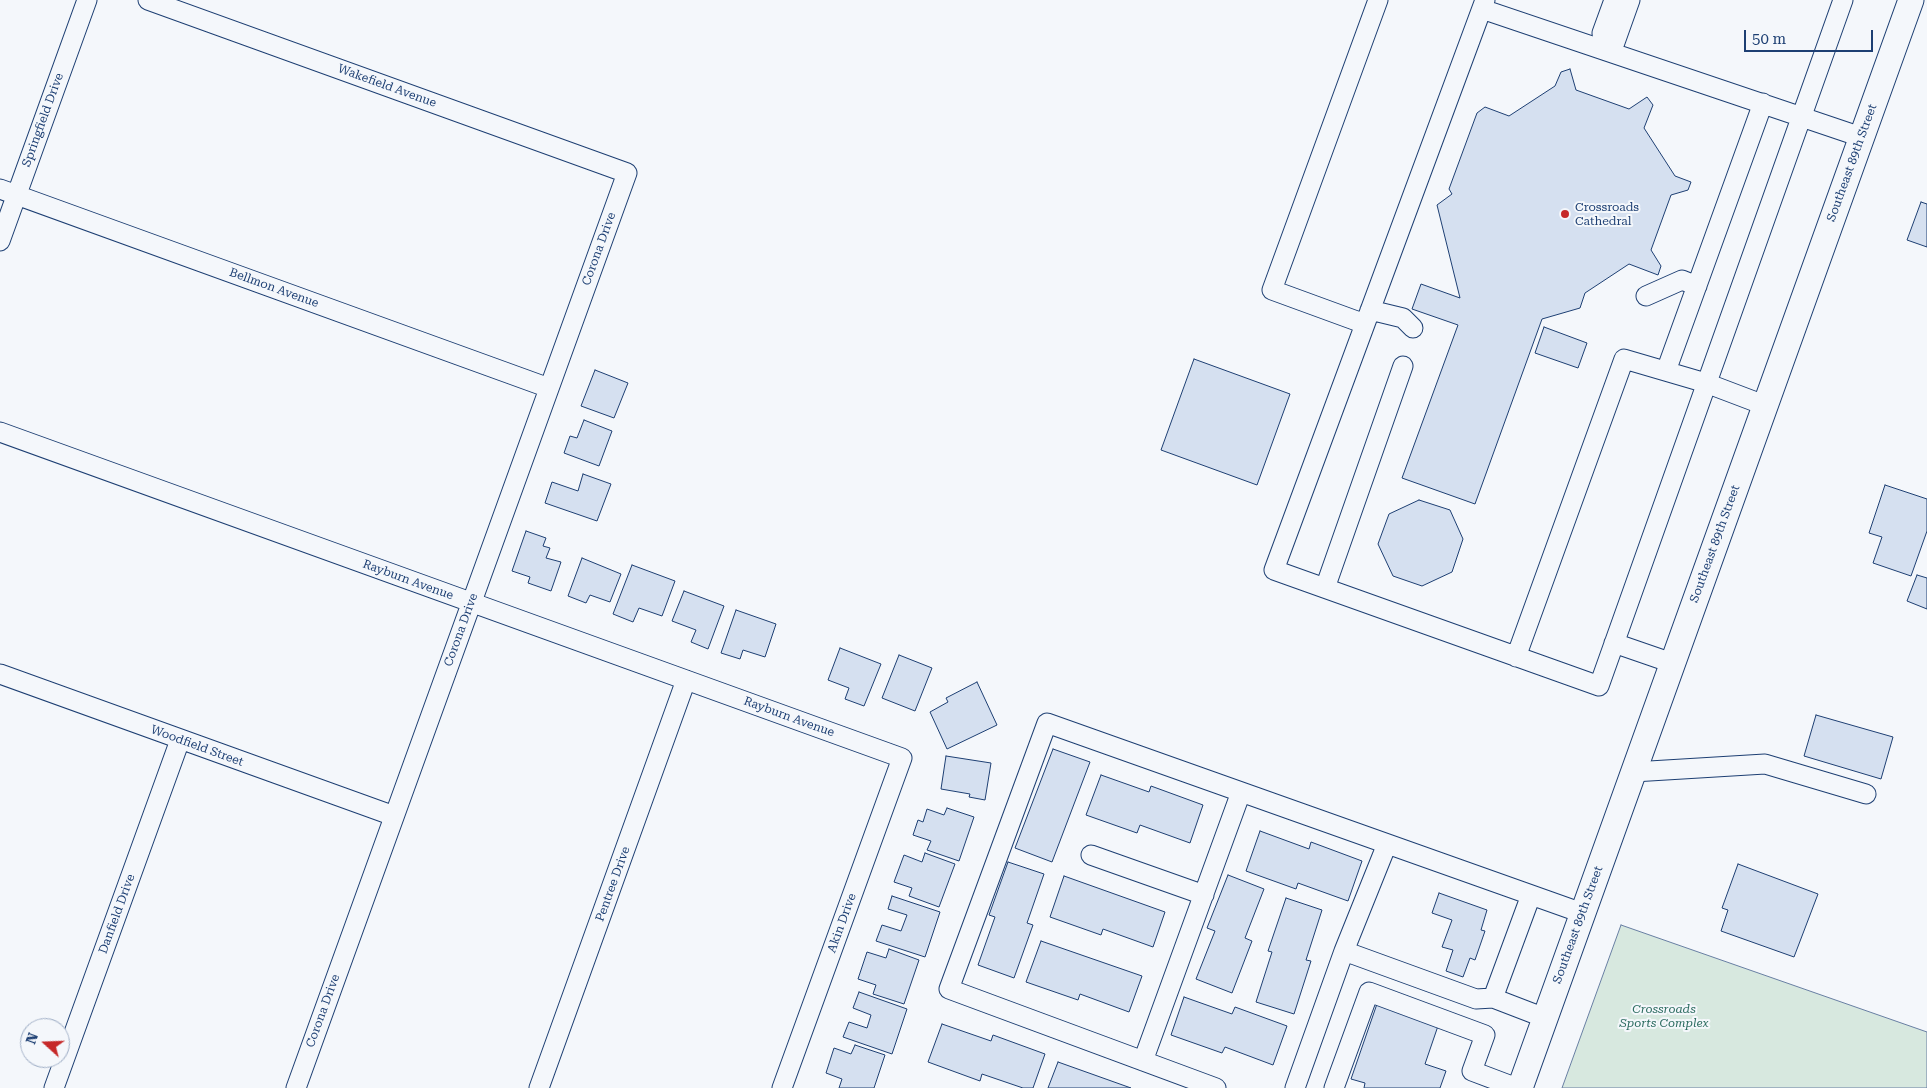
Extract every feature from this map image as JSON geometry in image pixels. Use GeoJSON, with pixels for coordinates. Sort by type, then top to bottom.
{"type":"FeatureCollection","features":[{"type":"Feature","properties":{"kind":"main road","name":"Southeast 89th Street"},"geometry":{"type":"LineString","coordinates":[[1518,1088],[1545,1018],[1911,0]]}},
{"type":"Feature","properties":{"kind":"street","name":"Springfield Drive"},"geometry":{"type":"LineString","coordinates":[[0,241],[8,192],[87,0]]}},
{"type":"Feature","properties":{"kind":"street","name":"Wakefield Avenue"},"geometry":{"type":"LineString","coordinates":[[148,0],[627,173]]}},
{"type":"Feature","properties":{"kind":"street"},"geometry":{"type":"LineString","coordinates":[[1378,0],[1272,290],[1368,317],[1403,318],[1413,328]]}},
{"type":"Feature","properties":{"kind":"street"},"geometry":{"type":"LineString","coordinates":[[1604,50],[1602,33],[1614,0]]}},
{"type":"Feature","properties":{"kind":"street"},"geometry":{"type":"LineString","coordinates":[[1604,50],[1614,45],[1630,0]]}},
{"type":"Feature","properties":{"kind":"street"},"geometry":{"type":"LineString","coordinates":[[1843,0],[1801,116],[1706,383],[1599,686],[1274,570],[1484,5],[1604,50],[1763,103],[1801,116],[1861,137]]}},
{"type":"Feature","properties":{"kind":"street"},"geometry":{"type":"LineString","coordinates":[[1666,371],[1763,103]]}},
{"type":"Feature","properties":{"kind":"street","name":"Corona Drive"},"geometry":{"type":"LineString","coordinates":[[296,1088],[627,173]]}},
{"type":"Feature","properties":{"kind":"street","name":"Bellmon Avenue"},"geometry":{"type":"LineString","coordinates":[[8,192],[549,388]]}},
{"type":"Feature","properties":{"kind":"street"},"geometry":{"type":"LineString","coordinates":[[1646,296],[1682,280],[1697,286]]}},
{"type":"Feature","properties":{"kind":"street"},"geometry":{"type":"LineString","coordinates":[[1516,657],[1624,359],[1706,383],[1764,405]]}},
{"type":"Feature","properties":{"kind":"street"},"geometry":{"type":"LineString","coordinates":[[1325,588],[1403,366]]}},
{"type":"Feature","properties":{"kind":"street","name":"Rayburn Avenue"},"geometry":{"type":"LineString","coordinates":[[0,432],[902,758]]}},
{"type":"Feature","properties":{"kind":"street"},"geometry":{"type":"LineString","coordinates":[[1614,644],[1672,663]]}},
{"type":"Feature","properties":{"kind":"street","name":"Woodfield Street"},"geometry":{"type":"LineString","coordinates":[[0,674],[394,816]]}},
{"type":"Feature","properties":{"kind":"street","name":"Pentree Drive"},"geometry":{"type":"LineString","coordinates":[[539,1088],[686,680]]}},
{"type":"Feature","properties":{"kind":"street"},"geometry":{"type":"LineString","coordinates":[[1216,1088],[950,989],[1047,724],[1582,913]]}},
{"type":"Feature","properties":{"kind":"street","name":"Danfield Drive"},"geometry":{"type":"LineString","coordinates":[[54,1088],[180,740]]}},
{"type":"Feature","properties":{"kind":"street","name":"Akin Drive"},"geometry":{"type":"LineString","coordinates":[[782,1088],[902,758]]}},
{"type":"Feature","properties":{"kind":"street"},"geometry":{"type":"LineString","coordinates":[[1633,772],[1765,764],[1866,794]]}},
{"type":"Feature","properties":{"kind":"street"},"geometry":{"type":"LineString","coordinates":[[1143,1061],[1242,792]]}},
{"type":"Feature","properties":{"kind":"street"},"geometry":{"type":"LineString","coordinates":[[1294,1088],[1344,951],[1387,844]]}},
{"type":"Feature","properties":{"kind":"street"},"geometry":{"type":"LineString","coordinates":[[1091,855],[1204,895]]}},
{"type":"Feature","properties":{"kind":"street"},"geometry":{"type":"LineString","coordinates":[[1493,998],[1531,895]]}},
{"type":"Feature","properties":{"kind":"street"},"geometry":{"type":"LineString","coordinates":[[1344,951],[1476,999],[1493,998],[1545,1018]]}},
{"type":"Feature","properties":{"kind":"street"},"geometry":{"type":"LineString","coordinates":[[1334,1088],[1370,992],[1485,1035],[1472,1071],[1518,1088]]}},
{"type":"Feature","properties":{"kind":"green space","name":"Crossroads Sports Complex"},"geometry":{"type":"Polygon","coordinates":[[[1621,925],[1927,1032],[1927,1088],[1562,1088],[1621,925]]]}},
{"type":"Feature","properties":{"kind":"building"},"geometry":{"type":"Polygon","coordinates":[[[1570,69],[1576,90],[1629,109],[1647,97],[1653,105],[1644,128],[1675,176],[1691,182],[1688,190],[1671,195],[1651,250],[1661,266],[1658,275],[1629,264],[1585,293],[1580,308],[1542,319],[1475,504],[1402,478],[1458,325],[1412,309],[1421,284],[1460,298],[1437,205],[1452,194],[1449,189],[1477,113],[1485,107],[1509,116],[1555,86],[1561,72],[1570,69]]]}},
{"type":"Feature","properties":{"kind":"building"},"geometry":{"type":"Polygon","coordinates":[[[1921,202],[1927,204],[1927,247],[1907,240],[1921,202]]]}},
{"type":"Feature","properties":{"kind":"building"},"geometry":{"type":"Polygon","coordinates":[[[1544,327],[1587,343],[1578,368],[1535,353],[1544,327]]]}},
{"type":"Feature","properties":{"kind":"building"},"geometry":{"type":"Polygon","coordinates":[[[1194,359],[1290,394],[1257,485],[1161,450],[1194,359]]]}},
{"type":"Feature","properties":{"kind":"building"},"geometry":{"type":"Polygon","coordinates":[[[595,370],[628,383],[614,418],[581,406],[595,370]]]}},
{"type":"Feature","properties":{"kind":"building"},"geometry":{"type":"Polygon","coordinates":[[[584,420],[612,431],[599,466],[564,453],[570,436],[577,438],[584,420]]]}},
{"type":"Feature","properties":{"kind":"building"},"geometry":{"type":"Polygon","coordinates":[[[583,474],[611,484],[597,521],[545,503],[552,482],[578,491],[583,474]]]}},
{"type":"Feature","properties":{"kind":"building"},"geometry":{"type":"Polygon","coordinates":[[[1885,485],[1927,499],[1927,531],[1911,576],[1873,563],[1882,537],[1869,533],[1885,485]]]}},
{"type":"Feature","properties":{"kind":"building"},"geometry":{"type":"Polygon","coordinates":[[[1419,500],[1450,510],[1463,539],[1452,572],[1422,586],[1393,576],[1378,544],[1389,514],[1419,500]]]}},
{"type":"Feature","properties":{"kind":"building"},"geometry":{"type":"Polygon","coordinates":[[[526,531],[546,538],[543,546],[550,548],[546,558],[561,562],[551,591],[528,583],[530,577],[512,571],[526,531]]]}},
{"type":"Feature","properties":{"kind":"building"},"geometry":{"type":"Polygon","coordinates":[[[582,558],[621,574],[610,602],[590,595],[586,603],[568,596],[582,558]]]}},
{"type":"Feature","properties":{"kind":"building"},"geometry":{"type":"Polygon","coordinates":[[[632,565],[675,581],[662,616],[639,608],[633,622],[613,614],[632,565]]]}},
{"type":"Feature","properties":{"kind":"building"},"geometry":{"type":"Polygon","coordinates":[[[1917,575],[1927,578],[1927,609],[1907,601],[1917,575]]]}},
{"type":"Feature","properties":{"kind":"building"},"geometry":{"type":"Polygon","coordinates":[[[684,591],[724,606],[708,649],[691,642],[696,630],[672,621],[684,591]]]}},
{"type":"Feature","properties":{"kind":"building"},"geometry":{"type":"Polygon","coordinates":[[[736,610],[776,624],[765,657],[743,650],[740,659],[721,653],[736,610]]]}},
{"type":"Feature","properties":{"kind":"building"},"geometry":{"type":"Polygon","coordinates":[[[840,648],[881,664],[864,706],[845,699],[849,688],[828,680],[840,648]]]}},
{"type":"Feature","properties":{"kind":"building"},"geometry":{"type":"Polygon","coordinates":[[[899,655],[932,668],[915,711],[882,698],[899,655]]]}},
{"type":"Feature","properties":{"kind":"building"},"geometry":{"type":"Polygon","coordinates":[[[977,682],[997,725],[947,749],[930,712],[948,702],[946,698],[977,682]]]}},
{"type":"Feature","properties":{"kind":"building"},"geometry":{"type":"Polygon","coordinates":[[[1816,715],[1893,737],[1881,779],[1804,756],[1816,715]]]}},
{"type":"Feature","properties":{"kind":"building"},"geometry":{"type":"Polygon","coordinates":[[[1053,749],[1090,762],[1052,862],[1015,848],[1053,749]]]}},
{"type":"Feature","properties":{"kind":"building"},"geometry":{"type":"Polygon","coordinates":[[[946,756],[991,763],[985,800],[969,797],[970,794],[941,789],[946,756]]]}},
{"type":"Feature","properties":{"kind":"building"},"geometry":{"type":"Polygon","coordinates":[[[1101,775],[1149,792],[1151,786],[1203,805],[1190,843],[1140,825],[1137,833],[1086,815],[1101,775]]]}},
{"type":"Feature","properties":{"kind":"building"},"geometry":{"type":"Polygon","coordinates":[[[947,808],[974,817],[959,861],[927,850],[931,841],[913,835],[918,820],[923,822],[927,809],[944,815],[947,808]]]}},
{"type":"Feature","properties":{"kind":"building"},"geometry":{"type":"Polygon","coordinates":[[[1260,831],[1309,849],[1311,842],[1362,861],[1348,901],[1298,883],[1296,889],[1246,871],[1260,831]]]}},
{"type":"Feature","properties":{"kind":"building"},"geometry":{"type":"Polygon","coordinates":[[[925,853],[955,864],[939,907],[909,896],[912,888],[894,882],[904,855],[922,862],[925,853]]]}},
{"type":"Feature","properties":{"kind":"building"},"geometry":{"type":"Polygon","coordinates":[[[1008,862],[1044,874],[1027,923],[1033,925],[1014,978],[978,965],[995,917],[989,915],[1008,862]]]}},
{"type":"Feature","properties":{"kind":"building"},"geometry":{"type":"Polygon","coordinates":[[[1738,864],[1818,894],[1794,957],[1721,931],[1728,910],[1722,908],[1738,864]]]}},
{"type":"Feature","properties":{"kind":"building"},"geometry":{"type":"Polygon","coordinates":[[[1228,875],[1264,889],[1245,938],[1252,941],[1232,993],[1196,979],[1215,931],[1207,928],[1228,875]]]}},
{"type":"Feature","properties":{"kind":"building"},"geometry":{"type":"Polygon","coordinates":[[[1064,876],[1165,912],[1153,947],[1103,929],[1101,935],[1050,917],[1064,876]]]}},
{"type":"Feature","properties":{"kind":"building"},"geometry":{"type":"Polygon","coordinates":[[[1439,893],[1487,910],[1481,930],[1485,931],[1475,960],[1470,958],[1463,977],[1446,971],[1453,950],[1442,947],[1452,920],[1432,913],[1439,893]]]}},
{"type":"Feature","properties":{"kind":"building"},"geometry":{"type":"Polygon","coordinates":[[[892,896],[940,912],[925,957],[876,941],[882,925],[901,931],[907,915],[888,909],[892,896]]]}},
{"type":"Feature","properties":{"kind":"building"},"geometry":{"type":"Polygon","coordinates":[[[1286,898],[1322,910],[1306,960],[1311,961],[1294,1014],[1256,1002],[1272,952],[1268,951],[1286,898]]]}},
{"type":"Feature","properties":{"kind":"building"},"geometry":{"type":"Polygon","coordinates":[[[1041,941],[1142,976],[1129,1012],[1080,994],[1078,1000],[1026,982],[1041,941]]]}},
{"type":"Feature","properties":{"kind":"building"},"geometry":{"type":"Polygon","coordinates":[[[889,949],[919,960],[904,1004],[873,994],[876,985],[858,979],[867,952],[886,958],[889,949]]]}},
{"type":"Feature","properties":{"kind":"building"},"geometry":{"type":"Polygon","coordinates":[[[859,992],[907,1009],[892,1054],[843,1037],[849,1022],[867,1028],[871,1015],[853,1008],[859,992]]]}},
{"type":"Feature","properties":{"kind":"building"},"geometry":{"type":"Polygon","coordinates":[[[1184,997],[1232,1014],[1235,1007],[1287,1026],[1273,1065],[1225,1047],[1222,1053],[1171,1035],[1184,997]]]}},
{"type":"Feature","properties":{"kind":"building"},"geometry":{"type":"Polygon","coordinates":[[[1378,1001],[1439,1023],[1425,1064],[1446,1071],[1440,1088],[1364,1088],[1365,1083],[1351,1079],[1378,1001]]]}},
{"type":"Feature","properties":{"kind":"building"},"geometry":{"type":"Polygon","coordinates":[[[942,1024],[991,1041],[993,1035],[1045,1054],[1033,1088],[1023,1088],[982,1074],[980,1081],[928,1062],[942,1024]]]}},
{"type":"Feature","properties":{"kind":"building"},"geometry":{"type":"Polygon","coordinates":[[[855,1045],[885,1055],[874,1088],[839,1088],[842,1079],[826,1073],[834,1048],[851,1054],[855,1045]]]}},
{"type":"Feature","properties":{"kind":"building"},"geometry":{"type":"Polygon","coordinates":[[[1058,1062],[1131,1088],[1048,1088],[1058,1062]]]}},
{"type":"Feature","properties":{"kind":"place","name":"Crossroads Cathedral"},"geometry":{"type":"Point","coordinates":[1565,214]}}]}
